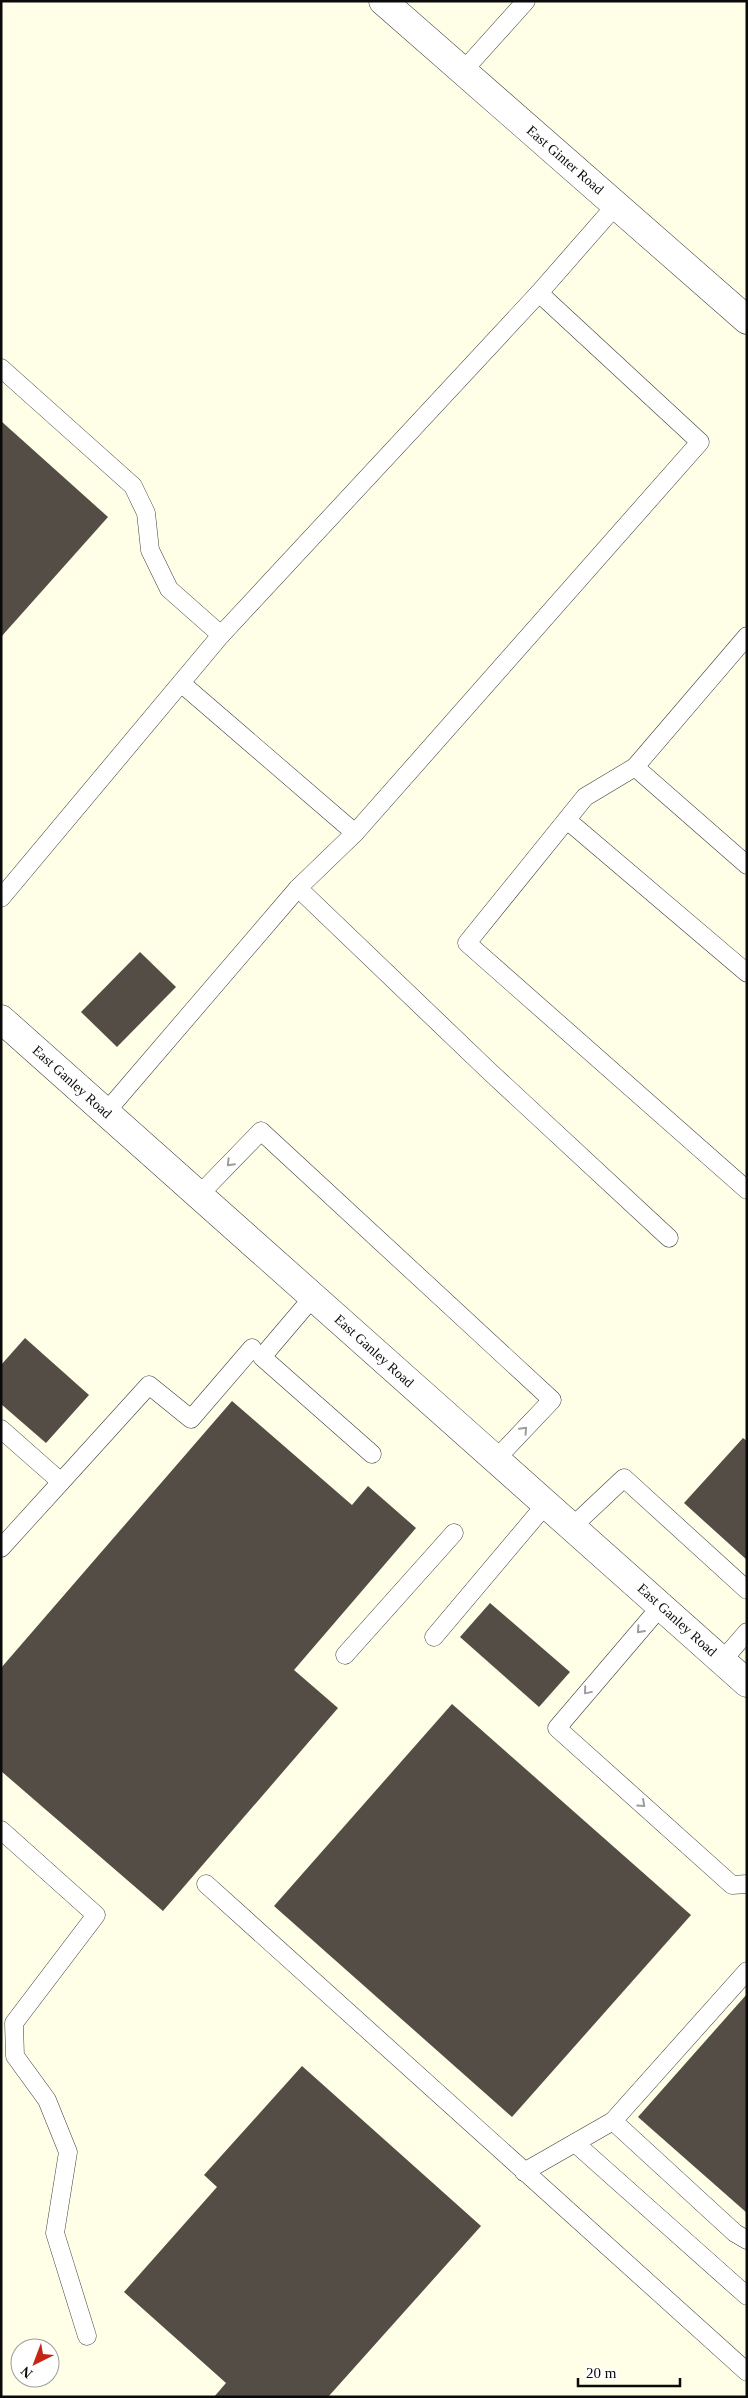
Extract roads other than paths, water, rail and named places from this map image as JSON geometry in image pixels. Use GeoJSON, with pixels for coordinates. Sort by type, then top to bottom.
{"type":"FeatureCollection","features":[{"type":"Feature","properties":{"kind":"street","name":"East Ginter Road"},"geometry":{"type":"LineString","coordinates":[[383,1],[747,320]]}},
{"type":"Feature","properties":{"kind":"street","name":"East Ganley Road"},"geometry":{"type":"LineString","coordinates":[[1,1019],[747,1683]]}},
{"type":"Feature","properties":{"kind":"lane"},"geometry":{"type":"LineString","coordinates":[[463,71],[526,1]]}},
{"type":"Feature","properties":{"kind":"lane"},"geometry":{"type":"LineString","coordinates":[[1,898],[221,635],[539,293],[616,205]]}},
{"type":"Feature","properties":{"kind":"lane"},"geometry":{"type":"LineString","coordinates":[[106,1112],[298,888],[356,833],[700,442],[539,293]]}},
{"type":"Feature","properties":{"kind":"lane"},"geometry":{"type":"LineString","coordinates":[[1,368],[133,486],[146,513],[150,550],[169,589],[221,635]]}},
{"type":"Feature","properties":{"kind":"lane"},"geometry":{"type":"LineString","coordinates":[[747,636],[635,767],[585,797],[467,943],[747,1190]]}},
{"type":"Feature","properties":{"kind":"lane"},"geometry":{"type":"LineString","coordinates":[[181,683],[356,833]]}},
{"type":"Feature","properties":{"kind":"lane"},"geometry":{"type":"LineString","coordinates":[[635,767],[747,864]]}},
{"type":"Feature","properties":{"kind":"lane"},"geometry":{"type":"LineString","coordinates":[[567,820],[747,973]]}},
{"type":"Feature","properties":{"kind":"lane"},"geometry":{"type":"LineString","coordinates":[[298,888],[489,1071],[670,1238]]}},
{"type":"Feature","properties":{"kind":"lane"},"geometry":{"type":"LineString","coordinates":[[199,1196],[261,1131],[552,1400],[496,1460]]}},
{"type":"Feature","properties":{"kind":"lane"},"geometry":{"type":"LineString","coordinates":[[313,1297],[262,1357],[372,1454]]}},
{"type":"Feature","properties":{"kind":"lane"},"geometry":{"type":"LineString","coordinates":[[1,1548],[149,1385],[190,1418],[252,1348]]}},
{"type":"Feature","properties":{"kind":"lane"},"geometry":{"type":"LineString","coordinates":[[1,1429],[61,1482]]}},
{"type":"Feature","properties":{"kind":"lane"},"geometry":{"type":"LineString","coordinates":[[572,1527],[624,1478],[747,1590]]}},
{"type":"Feature","properties":{"kind":"lane"},"geometry":{"type":"LineString","coordinates":[[434,1637],[546,1504]]}},
{"type":"Feature","properties":{"kind":"lane"},"geometry":{"type":"LineString","coordinates":[[345,1655],[454,1533]]}},
{"type":"Feature","properties":{"kind":"lane"},"geometry":{"type":"LineString","coordinates":[[661,1606],[557,1728],[732,1885],[747,1884]]}},
{"type":"Feature","properties":{"kind":"lane"},"geometry":{"type":"LineString","coordinates":[[722,1661],[747,1632]]}},
{"type":"Feature","properties":{"kind":"lane"},"geometry":{"type":"LineString","coordinates":[[1,1830],[96,1915],[14,2023],[15,2056],[47,2100],[68,2152],[55,2233],[87,2336]]}},
{"type":"Feature","properties":{"kind":"lane"},"geometry":{"type":"LineString","coordinates":[[206,1884],[747,2372]]}},
{"type":"Feature","properties":{"kind":"lane"},"geometry":{"type":"LineString","coordinates":[[524,2172],[613,2121],[747,1971]]}},
{"type":"Feature","properties":{"kind":"lane"},"geometry":{"type":"LineString","coordinates":[[613,2121],[735,2232],[747,2240]]}},
{"type":"Feature","properties":{"kind":"lane"},"geometry":{"type":"LineString","coordinates":[[575,2143],[747,2296]]}}]}
